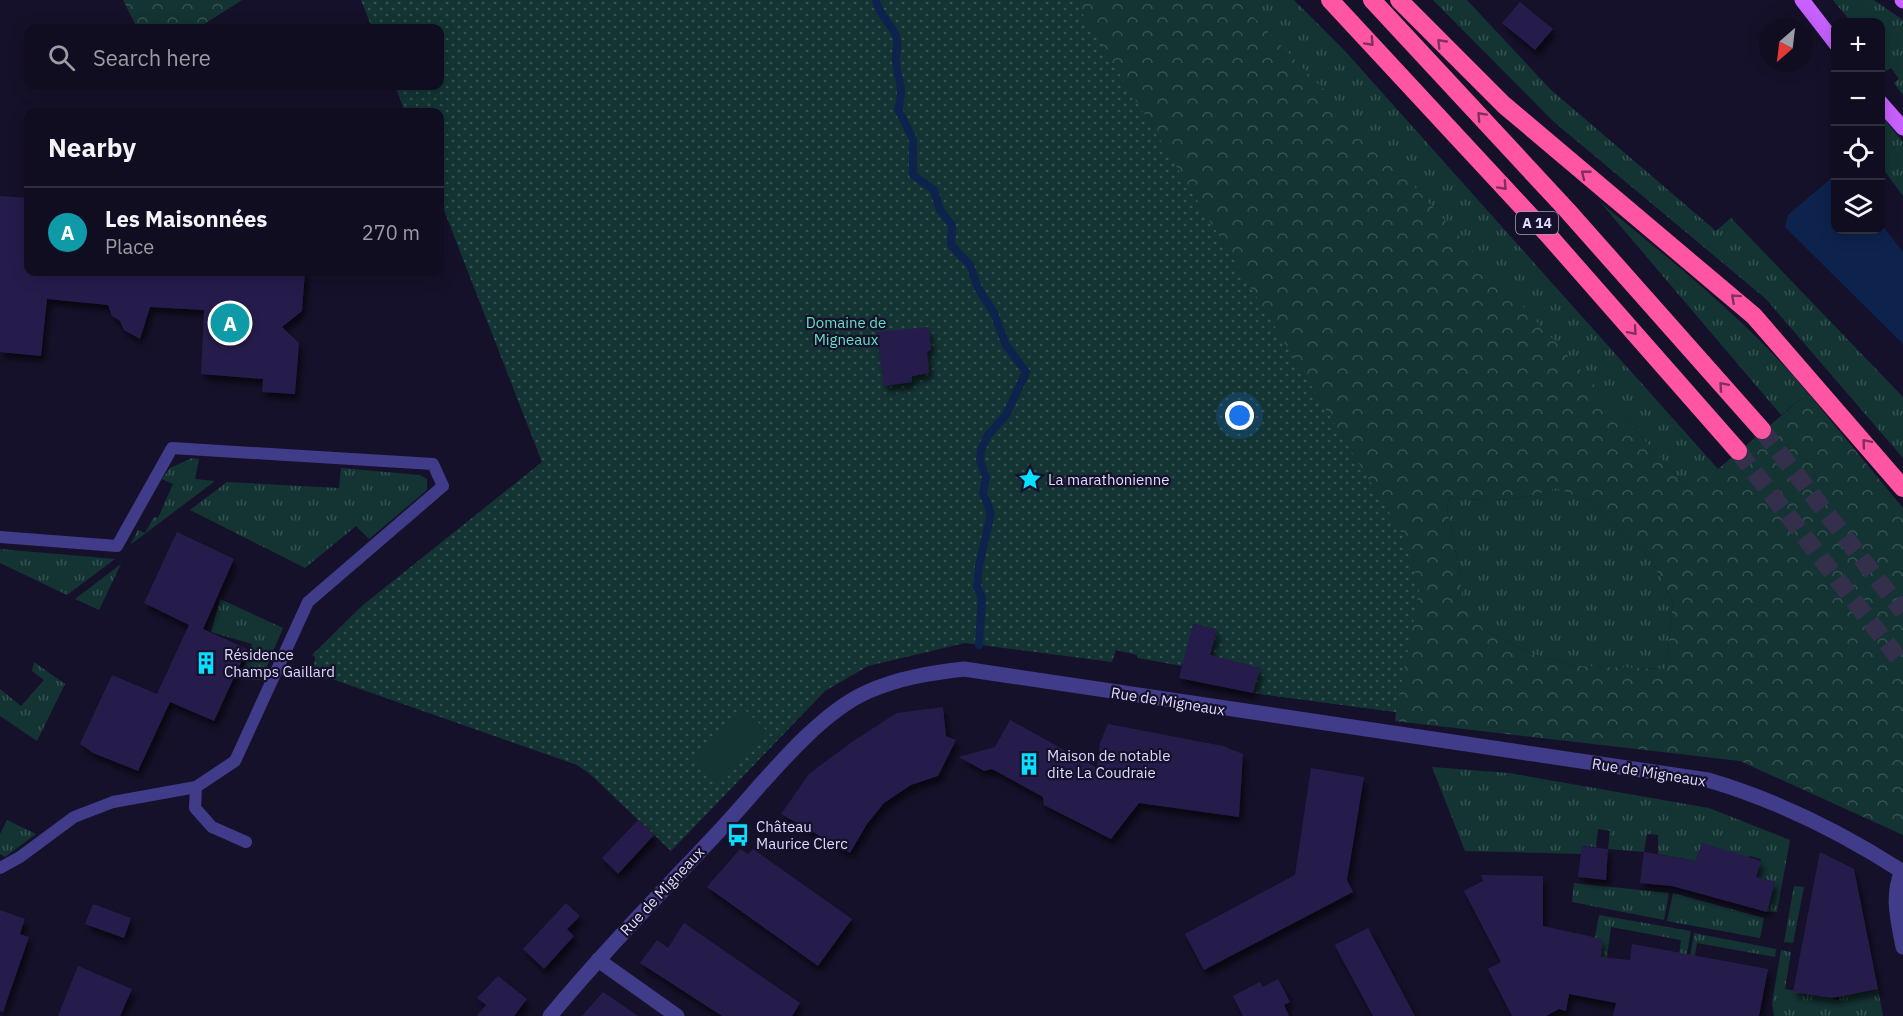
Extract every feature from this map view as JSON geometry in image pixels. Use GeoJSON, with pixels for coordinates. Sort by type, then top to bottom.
{"type":"FeatureCollection","features":[{"type":"Feature","properties":{"kind":"highway","name":"A 14"},"geometry":{"type":"LineString","coordinates":[[1330,0],[1550,237],[1738,451]]}},
{"type":"Feature","properties":{"kind":"highway","name":"A 14"},"geometry":{"type":"LineString","coordinates":[[1372,0],[1567,210],[1762,430]]}},
{"type":"Feature","properties":{"kind":"highway"},"geometry":{"type":"LineString","coordinates":[[1399,0],[1504,105],[1754,316],[1903,488]]}},
{"type":"Feature","properties":{"kind":"main road"},"geometry":{"type":"LineString","coordinates":[[1802,0],[1831,38]]}},
{"type":"Feature","properties":{"kind":"main road"},"geometry":{"type":"LineString","coordinates":[[1885,107],[1903,128]]}},
{"type":"Feature","properties":{"kind":"street","name":"Rue de Migneaux"},"geometry":{"type":"LineString","coordinates":[[550,1016],[598,960],[767,779],[830,716],[866,693],[906,678],[964,669],[1708,780],[1739,789],[1784,809],[1871,852],[1902,871]]}},
{"type":"Feature","properties":{"kind":"street"},"geometry":{"type":"LineString","coordinates":[[1902,871],[1895,889],[1894,903],[1903,946]]}},
{"type":"Feature","properties":{"kind":"street"},"geometry":{"type":"LineString","coordinates":[[598,960],[677,1016]]}},
{"type":"Feature","properties":{"kind":"lane"},"geometry":{"type":"LineString","coordinates":[[0,537],[117,546],[172,448],[434,464],[443,486],[308,602],[235,760],[196,787],[113,802],[74,817],[28,852],[0,868]]}},
{"type":"Feature","properties":{"kind":"lane"},"geometry":{"type":"LineString","coordinates":[[196,787],[195,808],[206,821],[212,827],[246,842]]}},
{"type":"Feature","properties":{"kind":"green space"},"geometry":{"type":"Polygon","coordinates":[[[123,0],[242,0],[204,24],[135,24],[123,0]]]}},
{"type":"Feature","properties":{"kind":"green space","name":"Domaine de Migneaux"},"geometry":{"type":"Polygon","coordinates":[[[361,0],[1074,0],[1401,532],[1420,586],[1396,712],[1253,693],[1260,667],[1238,662],[1234,679],[1206,672],[1217,630],[1194,624],[1182,666],[1138,658],[1137,655],[1116,650],[1112,662],[965,643],[868,666],[825,691],[671,851],[590,774],[577,765],[332,679],[313,678],[315,657],[312,655],[363,605],[542,462],[444,210],[444,108],[403,108],[397,90],[444,90],[444,24],[370,24],[361,0]]]}},
{"type":"Feature","properties":{"kind":"green space"},"geometry":{"type":"Polygon","coordinates":[[[928,0],[1237,0],[1362,129],[1685,485],[1718,469],[1808,393],[1903,508],[1903,835],[1740,761],[1395,721],[1396,712],[1253,693],[1260,668],[1238,662],[928,0]],[[1556,488],[1530,496],[1503,500],[1476,500],[1449,496],[1447,509],[1459,568],[1463,604],[1484,630],[1535,655],[1576,666],[1666,669],[1673,603],[1651,559],[1592,502],[1556,488]]]}},
{"type":"Feature","properties":{"kind":"green space"},"geometry":{"type":"Polygon","coordinates":[[[1237,0],[1294,0],[1345,51],[1718,469],[1686,486],[1369,138],[1237,0]]]}},
{"type":"Feature","properties":{"kind":"green space"},"geometry":{"type":"Polygon","coordinates":[[[1433,0],[1467,0],[1550,89],[1716,231],[1731,218],[1903,397],[1903,458],[1766,299],[1554,122],[1433,0]]]}},
{"type":"Feature","properties":{"kind":"green space"},"geometry":{"type":"Polygon","coordinates":[[[1833,0],[1874,0],[1903,20],[1903,95],[1894,83],[1899,79],[1891,68],[1886,71],[1885,69],[1885,18],[1848,18],[1833,0]]]}},
{"type":"Feature","properties":{"kind":"green space"},"geometry":{"type":"Polygon","coordinates":[[[1885,120],[1903,142],[1903,196],[1885,171],[1885,120]]]}},
{"type":"Feature","properties":{"kind":"green space"},"geometry":{"type":"Polygon","coordinates":[[[1600,202],[1735,316],[1785,366],[1808,393],[1781,415],[1600,202]]]}},
{"type":"Feature","properties":{"kind":"green space"},"geometry":{"type":"Polygon","coordinates":[[[192,458],[199,459],[195,479],[215,481],[130,545],[138,530],[145,533],[154,517],[158,518],[173,484],[162,479],[170,468],[192,458]]]}},
{"type":"Feature","properties":{"kind":"green space"},"geometry":{"type":"Polygon","coordinates":[[[341,468],[419,475],[427,479],[427,490],[369,539],[356,526],[305,568],[190,510],[227,482],[339,488],[341,468]]]}},
{"type":"Feature","properties":{"kind":"green space"},"geometry":{"type":"Polygon","coordinates":[[[1556,488],[1592,502],[1651,559],[1673,603],[1666,669],[1576,666],[1535,655],[1484,630],[1462,604],[1459,568],[1447,509],[1449,496],[1476,500],[1503,500],[1530,496],[1556,488]]]}},
{"type":"Feature","properties":{"kind":"green space"},"geometry":{"type":"Polygon","coordinates":[[[0,549],[115,559],[67,595],[0,563],[0,549]]]}},
{"type":"Feature","properties":{"kind":"green space"},"geometry":{"type":"Polygon","coordinates":[[[121,564],[99,610],[75,599],[121,564]]]}},
{"type":"Feature","properties":{"kind":"green space"},"geometry":{"type":"Polygon","coordinates":[[[220,599],[283,628],[261,680],[240,679],[252,644],[211,632],[220,599]]]}},
{"type":"Feature","properties":{"kind":"green space"},"geometry":{"type":"Polygon","coordinates":[[[34,662],[65,684],[37,741],[0,716],[0,689],[21,706],[44,680],[32,671],[34,662]]]}},
{"type":"Feature","properties":{"kind":"green space"},"geometry":{"type":"Polygon","coordinates":[[[743,708],[766,730],[716,781],[696,760],[743,708]]]}},
{"type":"Feature","properties":{"kind":"green space"},"geometry":{"type":"Polygon","coordinates":[[[1432,767],[1509,773],[1709,808],[1790,840],[1777,912],[1767,912],[1775,882],[1756,877],[1761,859],[1749,856],[1743,874],[1709,864],[1714,847],[1702,843],[1696,861],[1658,854],[1658,835],[1647,834],[1644,852],[1608,849],[1610,831],[1598,829],[1596,847],[1582,846],[1581,854],[1465,851],[1432,767]]]}},
{"type":"Feature","properties":{"kind":"green space"},"geometry":{"type":"Polygon","coordinates":[[[7,820],[36,834],[5,857],[0,854],[0,834],[7,820]]]}},
{"type":"Feature","properties":{"kind":"green space"},"geometry":{"type":"Polygon","coordinates":[[[1574,883],[1669,893],[1664,920],[1572,902],[1574,883]]]}},
{"type":"Feature","properties":{"kind":"green space"},"geometry":{"type":"Polygon","coordinates":[[[1794,886],[1804,887],[1793,943],[1784,942],[1794,886]]]}},
{"type":"Feature","properties":{"kind":"green space"},"geometry":{"type":"Polygon","coordinates":[[[1673,893],[1764,918],[1760,938],[1667,921],[1673,893]]]}},
{"type":"Feature","properties":{"kind":"green space"},"geometry":{"type":"Polygon","coordinates":[[[1599,915],[1691,931],[1685,963],[1689,963],[1694,933],[1776,949],[1775,957],[1697,943],[1693,965],[1678,962],[1681,940],[1611,927],[1605,972],[1589,969],[1599,915]]]}},
{"type":"Feature","properties":{"kind":"green space"},"geometry":{"type":"Polygon","coordinates":[[[1781,950],[1791,952],[1785,989],[1839,1000],[1842,982],[1849,981],[1852,994],[1878,989],[1883,1016],[1774,1016],[1772,1003],[1781,950]]]}},
{"type":"Feature","properties":{"kind":"water"},"geometry":{"type":"Polygon","coordinates":[[[1831,178],[1831,234],[1885,234],[1885,229],[1903,252],[1903,344],[1785,227],[1788,215],[1831,178]]]}},
{"type":"Feature","properties":{"kind":"building"},"geometry":{"type":"Polygon","coordinates":[[[1520,2],[1553,29],[1535,50],[1502,23],[1520,2]]]}},
{"type":"Feature","properties":{"kind":"building"},"geometry":{"type":"Polygon","coordinates":[[[0,196],[24,198],[24,276],[305,276],[302,311],[282,327],[299,343],[295,394],[262,392],[263,379],[201,374],[204,310],[150,307],[140,339],[124,330],[120,321],[112,316],[108,305],[47,299],[41,356],[0,352],[0,196]]]}},
{"type":"Feature","properties":{"kind":"building"},"geometry":{"type":"Polygon","coordinates":[[[929,327],[931,350],[927,351],[929,373],[912,376],[912,382],[884,386],[876,332],[929,327]]]}},
{"type":"Feature","properties":{"kind":"building","name":"Résidence Champs Gaillard"},"geometry":{"type":"Polygon","coordinates":[[[177,532],[234,559],[203,629],[247,649],[214,721],[170,702],[138,771],[93,753],[80,744],[112,675],[157,694],[189,625],[144,603],[177,532]]]}},
{"type":"Feature","properties":{"kind":"building"},"geometry":{"type":"Polygon","coordinates":[[[1193,624],[1217,630],[1210,655],[1260,668],[1253,693],[1179,678],[1193,624]]]}},
{"type":"Feature","properties":{"kind":"building"},"geometry":{"type":"Polygon","coordinates":[[[943,707],[946,736],[956,740],[938,776],[911,785],[884,803],[867,824],[850,853],[781,814],[809,774],[852,742],[897,713],[943,707]]]}},
{"type":"Feature","properties":{"kind":"building"},"geometry":{"type":"Polygon","coordinates":[[[1010,720],[1097,768],[1100,743],[1108,724],[1223,746],[1243,754],[1239,817],[1139,803],[1111,839],[1044,805],[1043,797],[992,769],[984,771],[959,757],[995,747],[1010,720]]]}},
{"type":"Feature","properties":{"kind":"building"},"geometry":{"type":"Polygon","coordinates":[[[1311,768],[1364,777],[1347,880],[1353,892],[1204,970],[1185,934],[1295,875],[1311,768]]]}},
{"type":"Feature","properties":{"kind":"building"},"geometry":{"type":"Polygon","coordinates":[[[638,820],[654,835],[618,874],[602,858],[638,820]]]}},
{"type":"Feature","properties":{"kind":"building"},"geometry":{"type":"Polygon","coordinates":[[[1702,843],[1761,861],[1756,877],[1775,882],[1767,912],[1672,886],[1640,883],[1644,852],[1696,861],[1702,843]]]}},
{"type":"Feature","properties":{"kind":"building"},"geometry":{"type":"Polygon","coordinates":[[[1582,846],[1608,849],[1606,880],[1578,877],[1582,846]]]}},
{"type":"Feature","properties":{"kind":"building"},"geometry":{"type":"Polygon","coordinates":[[[740,849],[748,854],[753,849],[852,919],[818,966],[707,887],[740,849]]]}},
{"type":"Feature","properties":{"kind":"building"},"geometry":{"type":"Polygon","coordinates":[[[1820,852],[1854,869],[1878,989],[1832,998],[1793,992],[1820,852]]]}},
{"type":"Feature","properties":{"kind":"building"},"geometry":{"type":"Polygon","coordinates":[[[1481,875],[1543,876],[1543,926],[1602,939],[1601,957],[1630,960],[1632,944],[1768,969],[1759,1016],[1613,1016],[1616,1003],[1569,994],[1566,1011],[1559,1009],[1546,1016],[1512,1016],[1488,969],[1501,962],[1464,891],[1483,881],[1481,875]]]}},
{"type":"Feature","properties":{"kind":"building"},"geometry":{"type":"Polygon","coordinates":[[[566,903],[580,916],[567,929],[574,936],[544,969],[523,949],[566,903]]]}},
{"type":"Feature","properties":{"kind":"building"},"geometry":{"type":"Polygon","coordinates":[[[93,904],[131,918],[124,938],[85,924],[93,904]]]}},
{"type":"Feature","properties":{"kind":"building"},"geometry":{"type":"Polygon","coordinates":[[[0,910],[25,919],[20,934],[29,937],[3,1012],[0,1011],[0,910]]]}},
{"type":"Feature","properties":{"kind":"building"},"geometry":{"type":"Polygon","coordinates":[[[684,923],[800,1003],[792,1016],[722,1016],[640,963],[657,940],[668,948],[684,923]]]}},
{"type":"Feature","properties":{"kind":"building"},"geometry":{"type":"Polygon","coordinates":[[[1368,928],[1415,1016],[1373,1016],[1341,957],[1335,945],[1368,928]]]}},
{"type":"Feature","properties":{"kind":"building"},"geometry":{"type":"Polygon","coordinates":[[[78,966],[132,989],[120,1016],[58,1016],[78,966]]]}},
{"type":"Feature","properties":{"kind":"building"},"geometry":{"type":"Polygon","coordinates":[[[498,976],[527,999],[514,1016],[477,1016],[486,1005],[477,998],[498,976]]]}},
{"type":"Feature","properties":{"kind":"building"},"geometry":{"type":"Polygon","coordinates":[[[1278,979],[1290,1002],[1284,1005],[1289,1016],[1243,1016],[1233,996],[1260,982],[1263,987],[1278,979]]]}},
{"type":"Feature","properties":{"kind":"building"},"geometry":{"type":"Polygon","coordinates":[[[603,992],[638,1016],[582,1016],[603,992]]]}},
{"type":"Feature","properties":{"kind":"waterway"},"geometry":{"type":"LineString","coordinates":[[876,0],[879,10],[897,39],[896,67],[901,87],[898,109],[913,139],[913,175],[934,190],[940,210],[952,225],[951,245],[970,265],[978,288],[994,313],[1006,345],[1026,372],[1006,415],[988,435],[981,450],[980,461],[986,477],[983,493],[991,513],[979,566],[977,587],[982,598],[979,645]]}},
{"type":"Feature","properties":{"kind":"tunnel"},"geometry":{"type":"LineString","coordinates":[[1762,430],[1903,612]]}},
{"type":"Feature","properties":{"kind":"tunnel"},"geometry":{"type":"LineString","coordinates":[[1738,451],[1903,664]]}},
{"type":"Feature","properties":{"kind":"place","name":"Les Maisonnées"},"geometry":{"type":"Point","coordinates":[230,323]}},
{"type":"Feature","properties":{"kind":"place","name":"La marathonienne"},"geometry":{"type":"Point","coordinates":[1030,479]}},
{"type":"Feature","properties":{"kind":"place","name":"Résidence Champs Gaillard"},"geometry":{"type":"Point","coordinates":[206,663]}},
{"type":"Feature","properties":{"kind":"place","name":"Maison de notable dite La Coudraie"},"geometry":{"type":"Point","coordinates":[1029,764]}},
{"type":"Feature","properties":{"kind":"place","name":"Château Maurice Clerc"},"geometry":{"type":"Point","coordinates":[738,835]}}]}
